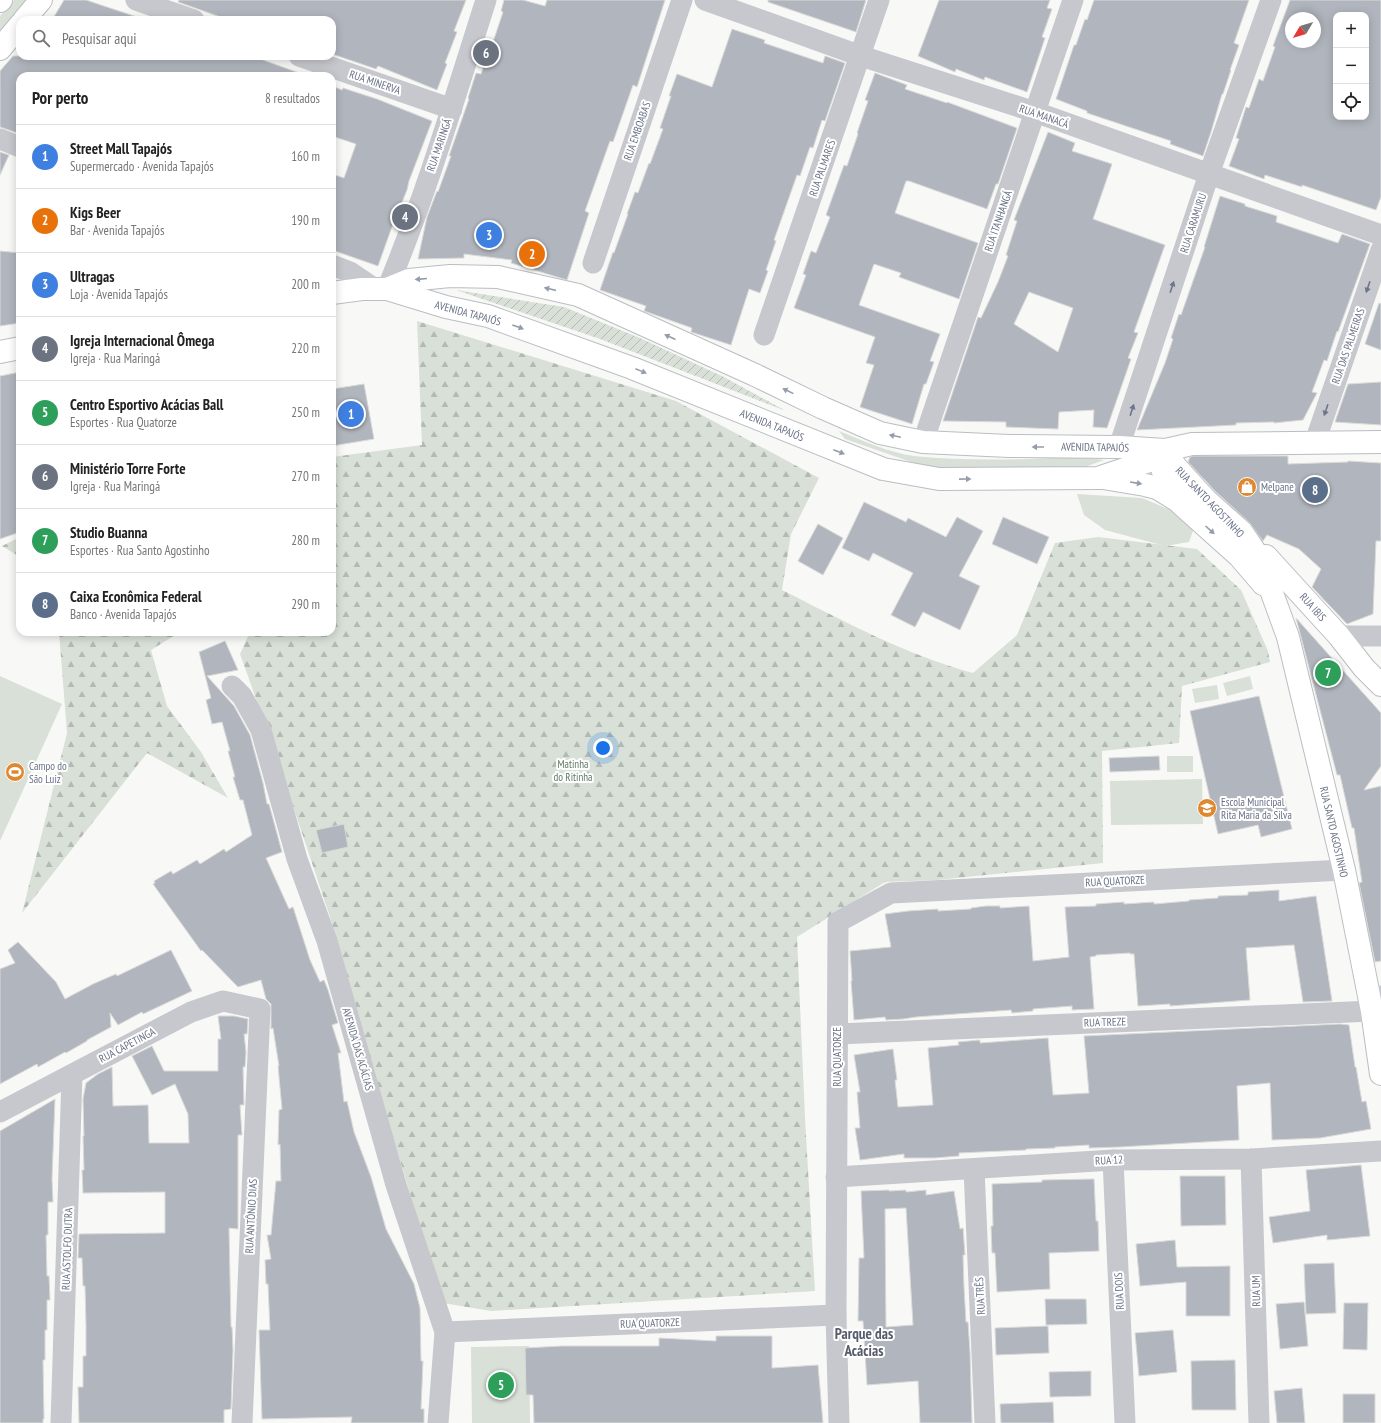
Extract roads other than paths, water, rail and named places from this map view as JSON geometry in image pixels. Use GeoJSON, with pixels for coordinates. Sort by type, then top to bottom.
{"type":"FeatureCollection","features":[{"type":"Feature","properties":{"kind":"main road"},"geometry":{"type":"LineString","coordinates":[[27,16],[41,0]]}},
{"type":"Feature","properties":{"kind":"main road"},"geometry":{"type":"LineString","coordinates":[[0,49],[16,30]]}},
{"type":"Feature","properties":{"kind":"main road","name":"AVENIDA TAPAJÓS"},"geometry":{"type":"LineString","coordinates":[[381,289],[409,280],[450,276],[498,277],[578,295],[754,374],[823,408],[880,433],[923,442],[1009,446],[1120,447],[1165,450],[1192,444],[1381,442]]}},
{"type":"Feature","properties":{"kind":"main road","name":"AVENIDA TAPAJÓS"},"geometry":{"type":"LineString","coordinates":[[336,292],[362,289],[381,289],[446,307],[488,316],[632,368],[883,469],[939,479],[1098,478],[1155,459],[1165,450]]}},
{"type":"Feature","properties":{"kind":"main road"},"geometry":{"type":"LineString","coordinates":[[0,352],[16,349]]}},
{"type":"Feature","properties":{"kind":"main road"},"geometry":{"type":"LineString","coordinates":[[816,443],[810,431],[810,425],[814,414],[823,408]]}},
{"type":"Feature","properties":{"kind":"main road","name":"RUA SANTO AGOSTINHO"},"geometry":{"type":"LineString","coordinates":[[1165,450],[1161,465],[1169,491],[1181,504],[1239,556],[1272,593]]}},
{"type":"Feature","properties":{"kind":"main road","name":"RUA SANTO AGOSTINHO"},"geometry":{"type":"LineString","coordinates":[[1165,450],[1176,467],[1206,500],[1242,532],[1256,552],[1271,581],[1272,593],[1288,637],[1376,1003],[1381,1074]]}},
{"type":"Feature","properties":{"kind":"main road"},"geometry":{"type":"LineString","coordinates":[[1098,478],[1157,488],[1181,504]]}},
{"type":"Feature","properties":{"kind":"main road","name":"RUA IBIS"},"geometry":{"type":"LineString","coordinates":[[1242,532],[1276,566],[1339,636],[1364,668],[1381,685]]}},
{"type":"Feature","properties":{"kind":"street"},"geometry":{"type":"LineString","coordinates":[[136,0],[182,16]]}},
{"type":"Feature","properties":{"kind":"street","name":"RUA MARINGÁ"},"geometry":{"type":"LineString","coordinates":[[381,289],[407,241],[452,109],[486,0]]}},
{"type":"Feature","properties":{"kind":"street","name":"RUA EMBOABAS"},"geometry":{"type":"LineString","coordinates":[[593,263],[682,0]]}},
{"type":"Feature","properties":{"kind":"street","name":"RUA MANACÁ"},"geometry":{"type":"LineString","coordinates":[[706,0],[860,56],[1035,112],[1381,235]]}},
{"type":"Feature","properties":{"kind":"street","name":"RUA PALMARES"},"geometry":{"type":"LineString","coordinates":[[764,335],[879,0]]}},
{"type":"Feature","properties":{"kind":"street","name":"RUA ITANHANGÁ"},"geometry":{"type":"LineString","coordinates":[[923,442],[1073,0]]}},
{"type":"Feature","properties":{"kind":"street","name":"RUA CARAMURU"},"geometry":{"type":"LineString","coordinates":[[1120,447],[1209,174],[1271,0]]}},
{"type":"Feature","properties":{"kind":"street","name":"RUA MINERVA"},"geometry":{"type":"LineString","coordinates":[[311,60],[452,109]]}},
{"type":"Feature","properties":{"kind":"street"},"geometry":{"type":"LineString","coordinates":[[0,139],[16,145]]}},
{"type":"Feature","properties":{"kind":"street","name":"RUA DAS PALMEIRAS"},"geometry":{"type":"LineString","coordinates":[[1315,442],[1381,250]]}},
{"type":"Feature","properties":{"kind":"street"},"geometry":{"type":"LineString","coordinates":[[336,267],[350,272],[381,289]]}},
{"type":"Feature","properties":{"kind":"street"},"geometry":{"type":"LineString","coordinates":[[1339,636],[1381,636]]}},
{"type":"Feature","properties":{"kind":"street","name":"AVENIDA DAS ACÁCIAS"},"geometry":{"type":"LineString","coordinates":[[232,686],[242,696],[261,730],[297,859],[327,941],[396,1185],[445,1332],[438,1423]]}},
{"type":"Feature","properties":{"kind":"street","name":"RUA QUATORZE"},"geometry":{"type":"LineString","coordinates":[[445,1332],[836,1315],[838,922],[891,893],[1344,870]]}},
{"type":"Feature","properties":{"kind":"street","name":"RUA CAPETINGA"},"geometry":{"type":"LineString","coordinates":[[0,1112],[191,1012],[223,1001],[260,1010]]}},
{"type":"Feature","properties":{"kind":"street","name":"RUA TREZE"},"geometry":{"type":"LineString","coordinates":[[838,1034],[1376,1003]]}},
{"type":"Feature","properties":{"kind":"street","name":"RUA ANTÔNIO DIAS"},"geometry":{"type":"LineString","coordinates":[[242,1423],[260,1010]]}},
{"type":"Feature","properties":{"kind":"street","name":"RUA ASTOLFO DUTRA"},"geometry":{"type":"LineString","coordinates":[[61,1423],[72,1075]]}},
{"type":"Feature","properties":{"kind":"street","name":"RUA 12"},"geometry":{"type":"LineString","coordinates":[[836,1177],[1113,1160],[1251,1159],[1381,1151]]}},
{"type":"Feature","properties":{"kind":"street","name":"RUA UM"},"geometry":{"type":"LineString","coordinates":[[1251,1159],[1259,1423]]}},
{"type":"Feature","properties":{"kind":"street","name":"RUA DOIS"},"geometry":{"type":"LineString","coordinates":[[1113,1160],[1126,1423]]}},
{"type":"Feature","properties":{"kind":"street","name":"RUA TRÊS"},"geometry":{"type":"LineString","coordinates":[[974,1169],[985,1423]]}},
{"type":"Feature","properties":{"kind":"street"},"geometry":{"type":"LineString","coordinates":[[836,1315],[839,1423]]}},
{"type":"Feature","properties":{"kind":"place","name":"Ministério Torre Forte"},"geometry":{"type":"Point","coordinates":[486,53]}},
{"type":"Feature","properties":{"kind":"place","name":"Igreja Internacional Ômega"},"geometry":{"type":"Point","coordinates":[405,217]}},
{"type":"Feature","properties":{"kind":"place","name":"Ultragas"},"geometry":{"type":"Point","coordinates":[489,235]}},
{"type":"Feature","properties":{"kind":"place","name":"Kigs Beer"},"geometry":{"type":"Point","coordinates":[532,254]}},
{"type":"Feature","properties":{"kind":"place","name":"Street Mall Tapajós"},"geometry":{"type":"Point","coordinates":[351,414]}},
{"type":"Feature","properties":{"kind":"place","name":"Melpane"},"geometry":{"type":"Point","coordinates":[1247,487]}},
{"type":"Feature","properties":{"kind":"place","name":"Caixa Econômica Federal"},"geometry":{"type":"Point","coordinates":[1315,490]}},
{"type":"Feature","properties":{"kind":"place","name":"Studio Buanna"},"geometry":{"type":"Point","coordinates":[1328,673]}},
{"type":"Feature","properties":{"kind":"place","name":"Campo do São Luiz"},"geometry":{"type":"Point","coordinates":[15,772]}},
{"type":"Feature","properties":{"kind":"place","name":"Escola Municipal Rita Maria da Silva"},"geometry":{"type":"Point","coordinates":[1207,808]}},
{"type":"Feature","properties":{"kind":"place","name":"Centro Esportivo Acácias Ball"},"geometry":{"type":"Point","coordinates":[501,1385]}},
{"type":"Feature","properties":{"kind":"district","name":"Parque das Acácias"},"geometry":{"type":"Point","coordinates":[864,1342]}},
{"type":"Feature","properties":{"kind":"park label","name":"Matinha do Ritinha"},"geometry":{"type":"Point","coordinates":[573,770]}}]}
